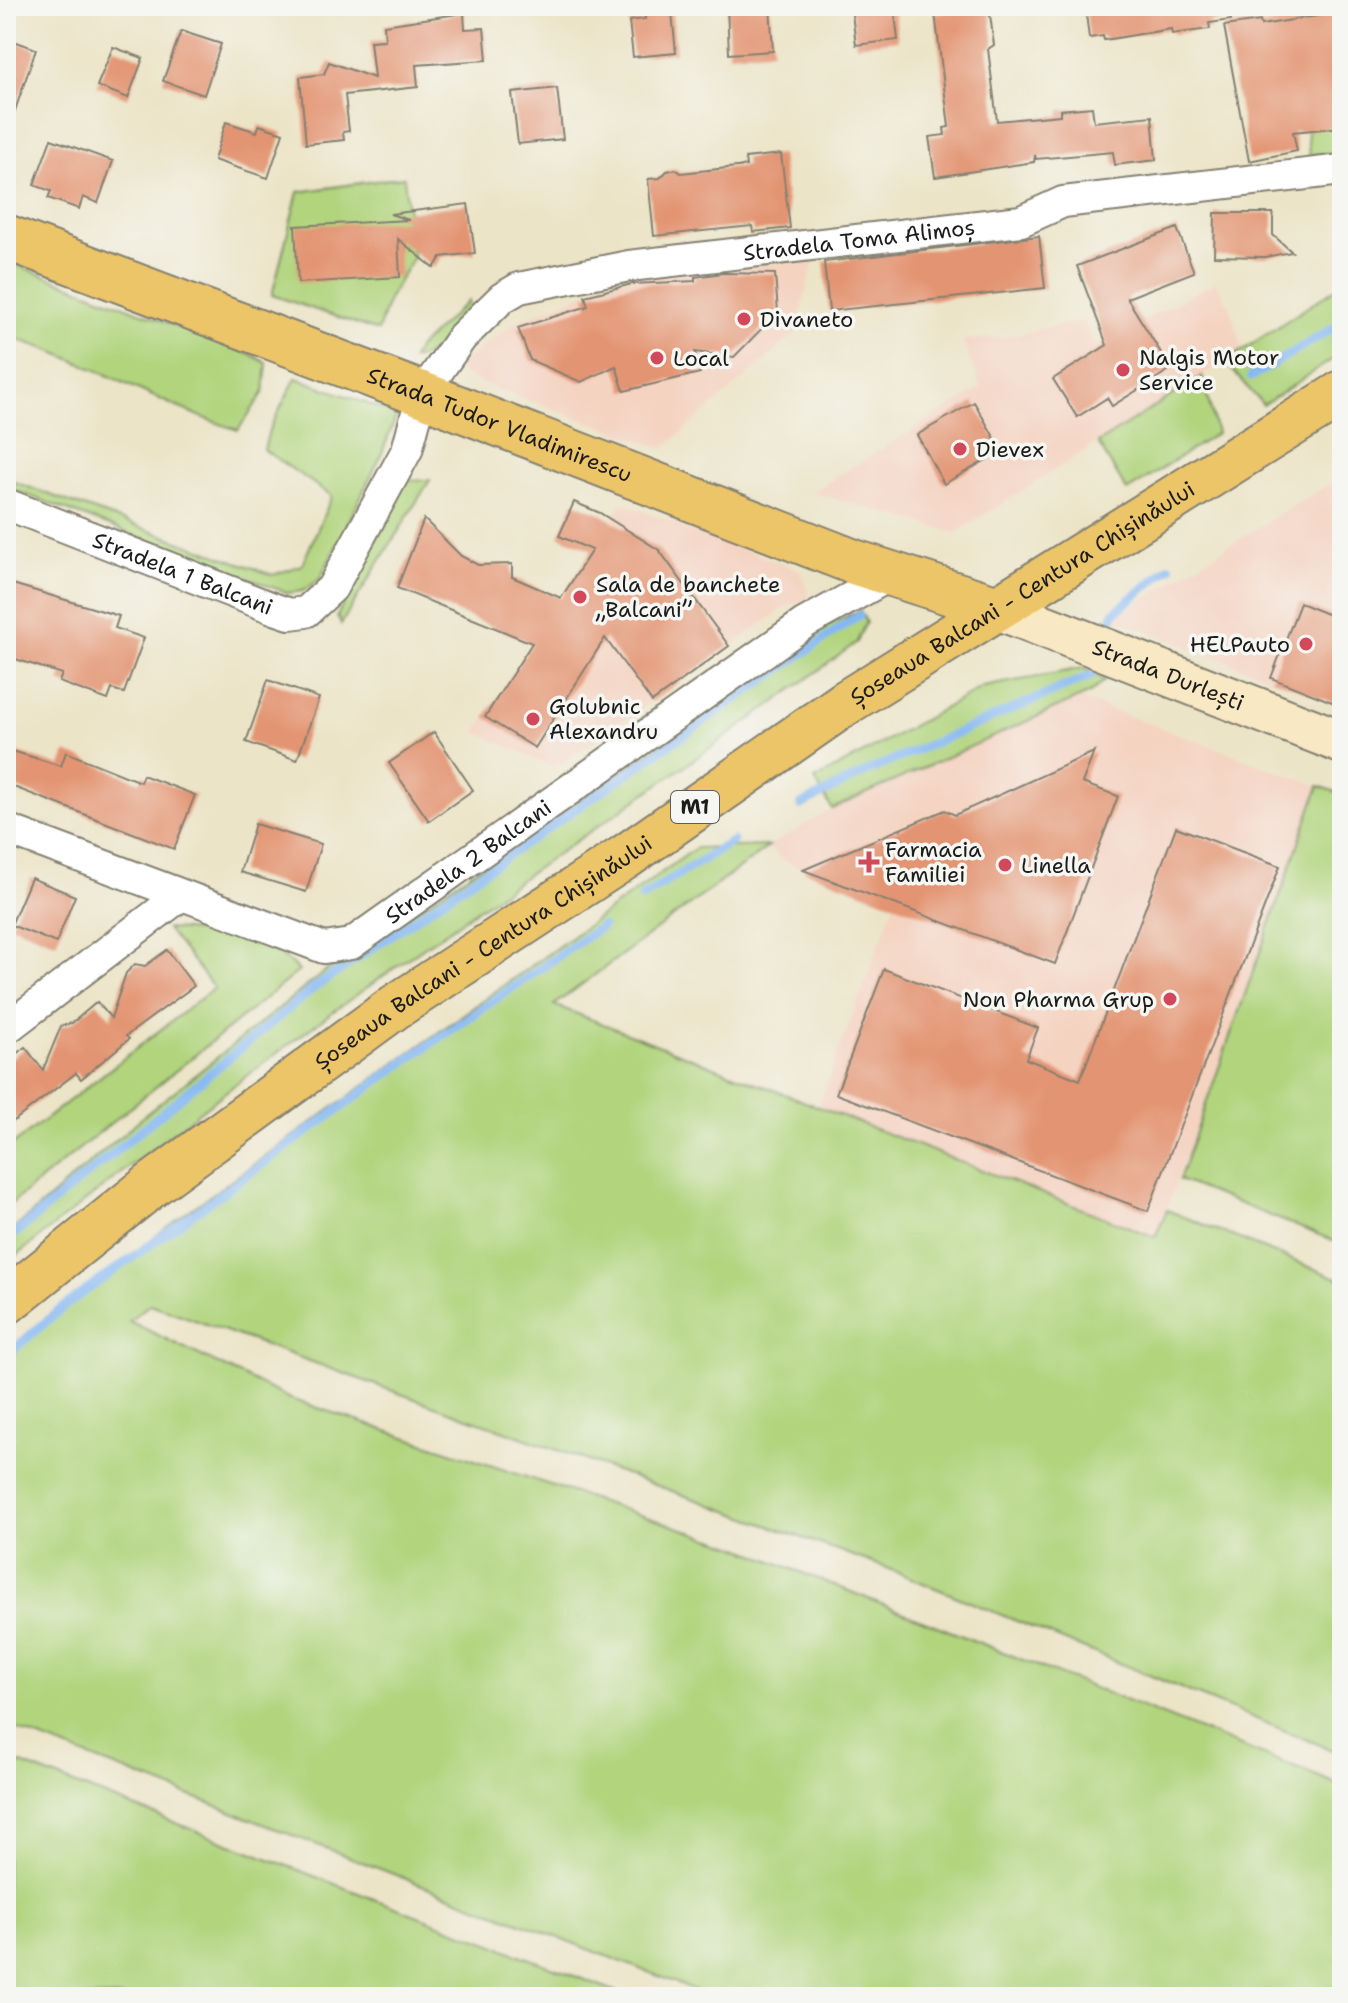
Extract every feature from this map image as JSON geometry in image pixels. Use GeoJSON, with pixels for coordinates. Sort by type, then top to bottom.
{"type":"FeatureCollection","features":[{"type":"Feature","properties":{"kind":"main road","name":"Strada Tudor Vladimirescu"},"geometry":{"type":"LineString","coordinates":[[6,237],[891,575],[995,607]]}},
{"type":"Feature","properties":{"kind":"main road","name":"Șoseaua Balcani - Centura Chișinăului"},"geometry":{"type":"LineString","coordinates":[[6,1302],[153,1184],[395,1007],[995,607],[1342,393]]}},
{"type":"Feature","properties":{"kind":"street","name":"Stradela Toma Alimoș"},"geometry":{"type":"LineString","coordinates":[[422,394],[462,337],[488,310],[519,288],[544,281],[629,266],[1021,221],[1063,202],[1342,170]]}},
{"type":"Feature","properties":{"kind":"street","name":"Stradela 1 Balcani"},"geometry":{"type":"LineString","coordinates":[[6,504],[275,609],[290,614],[306,612],[332,588],[390,485],[410,442],[422,394]]}},
{"type":"Feature","properties":{"kind":"street","name":"Stradela 2 Balcani"},"geometry":{"type":"LineString","coordinates":[[6,829],[324,948],[351,944],[805,623],[891,575]]}},
{"type":"Feature","properties":{"kind":"street","name":"Strada Durlești"},"geometry":{"type":"LineString","coordinates":[[995,607],[1342,742]]}},
{"type":"Feature","properties":{"kind":"street"},"geometry":{"type":"LineString","coordinates":[[6,1029],[180,896]]}},
{"type":"Feature","properties":{"kind":"shaded area"},"geometry":{"type":"Polygon","coordinates":[[[814,260],[795,334],[663,449],[479,382],[463,374],[457,365],[516,322],[623,278],[814,260]]]}},
{"type":"Feature","properties":{"kind":"shaded area"},"geometry":{"type":"Polygon","coordinates":[[[1216,282],[1229,306],[1243,350],[956,533],[812,492],[981,388],[963,340],[1007,337],[1084,320],[1093,347],[1216,282]]]}},
{"type":"Feature","properties":{"kind":"shaded area"},"geometry":{"type":"Polygon","coordinates":[[[1342,476],[1342,706],[1114,618],[1261,525],[1342,476]]]}},
{"type":"Feature","properties":{"kind":"shaded area"},"geometry":{"type":"Polygon","coordinates":[[[622,503],[799,570],[811,599],[788,606],[555,768],[476,732],[622,503]]]}},
{"type":"Feature","properties":{"kind":"shaded area"},"geometry":{"type":"Polygon","coordinates":[[[1079,698],[1319,786],[1156,1238],[818,1107],[894,904],[803,870],[781,859],[769,846],[832,809],[1079,698]]]}},
{"type":"Feature","properties":{"kind":"green space"},"geometry":{"type":"Polygon","coordinates":[[[1342,70],[1342,152],[1309,155],[1303,74],[1342,70]]]}},
{"type":"Feature","properties":{"kind":"green space"},"geometry":{"type":"Polygon","coordinates":[[[404,177],[413,258],[389,298],[378,331],[272,295],[298,192],[404,177]]]}},
{"type":"Feature","properties":{"kind":"green space"},"geometry":{"type":"Polygon","coordinates":[[[6,261],[250,354],[267,363],[264,392],[238,430],[65,357],[6,336],[6,261]]]}},
{"type":"Feature","properties":{"kind":"green space"},"geometry":{"type":"Polygon","coordinates":[[[1342,284],[1342,353],[1263,405],[1225,362],[1342,284]]]}},
{"type":"Feature","properties":{"kind":"green space"},"geometry":{"type":"Polygon","coordinates":[[[468,301],[472,316],[438,349],[412,359],[419,347],[468,301]]]}},
{"type":"Feature","properties":{"kind":"green space"},"geometry":{"type":"Polygon","coordinates":[[[1202,376],[1217,433],[1127,491],[1098,443],[1202,376]]]}},
{"type":"Feature","properties":{"kind":"green space"},"geometry":{"type":"Polygon","coordinates":[[[296,378],[397,414],[380,458],[320,579],[303,591],[288,593],[6,487],[6,479],[273,575],[302,565],[332,496],[264,450],[269,430],[296,378]]]}},
{"type":"Feature","properties":{"kind":"green space"},"geometry":{"type":"Polygon","coordinates":[[[406,480],[430,480],[341,624],[337,616],[406,480]]]}},
{"type":"Feature","properties":{"kind":"green space"},"geometry":{"type":"Polygon","coordinates":[[[860,610],[866,622],[857,642],[316,1024],[6,1264],[6,1236],[146,1114],[327,970],[663,743],[815,631],[860,610]]]}},
{"type":"Feature","properties":{"kind":"green space"},"geometry":{"type":"Polygon","coordinates":[[[1083,668],[1105,680],[1090,693],[832,809],[815,780],[983,687],[1083,668]]]}},
{"type":"Feature","properties":{"kind":"green space"},"geometry":{"type":"Polygon","coordinates":[[[1319,786],[1342,794],[1342,1244],[1179,1180],[1319,786]]]}},
{"type":"Feature","properties":{"kind":"green space"},"geometry":{"type":"Polygon","coordinates":[[[769,846],[554,1005],[1155,1237],[1167,1210],[1342,1280],[1342,1754],[884,1567],[150,1304],[129,1321],[288,1398],[737,1547],[1342,1786],[1342,1997],[713,1997],[6,1725],[6,1351],[183,1215],[696,848],[769,846]]]}},
{"type":"Feature","properties":{"kind":"green space"},"geometry":{"type":"Polygon","coordinates":[[[167,929],[220,934],[255,943],[272,950],[299,971],[6,1208],[6,1150],[214,988],[167,929]]]}},
{"type":"Feature","properties":{"kind":"green space"},"geometry":{"type":"Polygon","coordinates":[[[6,1758],[630,1997],[6,1997],[6,1758]]]}},
{"type":"Feature","properties":{"kind":"building"},"geometry":{"type":"Polygon","coordinates":[[[644,6],[665,6],[672,13],[676,53],[633,57],[629,21],[645,19],[644,6]]]}},
{"type":"Feature","properties":{"kind":"building"},"geometry":{"type":"Polygon","coordinates":[[[727,6],[770,6],[773,51],[729,54],[727,6]]]}},
{"type":"Feature","properties":{"kind":"building"},"geometry":{"type":"Polygon","coordinates":[[[851,6],[894,6],[898,40],[856,45],[851,6]]]}},
{"type":"Feature","properties":{"kind":"building"},"geometry":{"type":"Polygon","coordinates":[[[1085,6],[1230,6],[1231,20],[1209,23],[1210,29],[1172,34],[1171,29],[1104,40],[1103,36],[1089,38],[1085,6]]]}},
{"type":"Feature","properties":{"kind":"building"},"geometry":{"type":"Polygon","coordinates":[[[989,7],[994,45],[988,49],[997,121],[1060,115],[1060,110],[1092,107],[1094,122],[1152,116],[1156,160],[1115,165],[1113,152],[1036,159],[1035,155],[1034,162],[935,177],[929,137],[945,135],[944,128],[949,127],[935,13],[989,7]]]}},
{"type":"Feature","properties":{"kind":"building"},"geometry":{"type":"Polygon","coordinates":[[[1342,12],[1342,127],[1293,132],[1297,151],[1249,161],[1224,26],[1260,21],[1261,25],[1342,12]]]}},
{"type":"Feature","properties":{"kind":"building"},"geometry":{"type":"Polygon","coordinates":[[[464,13],[465,29],[484,28],[487,60],[416,65],[418,87],[345,95],[349,131],[343,132],[344,140],[306,144],[300,77],[324,74],[329,62],[374,78],[370,41],[385,40],[384,25],[464,13]]]}},
{"type":"Feature","properties":{"kind":"building"},"geometry":{"type":"Polygon","coordinates":[[[181,31],[221,44],[204,95],[163,81],[181,31]]]}},
{"type":"Feature","properties":{"kind":"building"},"geometry":{"type":"Polygon","coordinates":[[[6,38],[36,49],[10,125],[6,124],[6,38]]]}},
{"type":"Feature","properties":{"kind":"building"},"geometry":{"type":"Polygon","coordinates":[[[113,47],[143,58],[128,98],[97,86],[113,47]]]}},
{"type":"Feature","properties":{"kind":"building"},"geometry":{"type":"Polygon","coordinates":[[[557,88],[563,139],[518,144],[512,93],[557,88]]]}},
{"type":"Feature","properties":{"kind":"building"},"geometry":{"type":"Polygon","coordinates":[[[226,122],[257,132],[259,125],[283,133],[268,178],[214,160],[226,122]]]}},
{"type":"Feature","properties":{"kind":"building"},"geometry":{"type":"Polygon","coordinates":[[[51,139],[113,161],[98,203],[83,197],[79,209],[48,198],[51,191],[34,185],[51,139]]]}},
{"type":"Feature","properties":{"kind":"building"},"geometry":{"type":"Polygon","coordinates":[[[781,154],[790,228],[753,232],[752,226],[654,236],[648,179],[660,178],[667,171],[676,169],[681,173],[746,166],[745,158],[781,154]]]}},
{"type":"Feature","properties":{"kind":"building"},"geometry":{"type":"Polygon","coordinates":[[[468,204],[475,253],[441,257],[434,268],[398,239],[400,277],[298,283],[295,226],[409,220],[390,214],[468,204]]]}},
{"type":"Feature","properties":{"kind":"building"},"geometry":{"type":"Polygon","coordinates":[[[1215,213],[1273,213],[1273,235],[1292,252],[1265,257],[1214,256],[1215,213]]]}},
{"type":"Feature","properties":{"kind":"building"},"geometry":{"type":"Polygon","coordinates":[[[1177,228],[1194,272],[1127,298],[1171,369],[1112,406],[1107,398],[1077,417],[1053,379],[1107,345],[1077,266],[1177,228]]]}},
{"type":"Feature","properties":{"kind":"building"},"geometry":{"type":"Polygon","coordinates":[[[1039,236],[1045,288],[829,311],[824,262],[1039,236]]]}},
{"type":"Feature","properties":{"kind":"building"},"geometry":{"type":"Polygon","coordinates":[[[723,273],[775,274],[778,312],[734,357],[695,352],[700,373],[624,391],[616,366],[581,382],[530,360],[518,328],[588,306],[585,296],[632,284],[695,281],[695,277],[723,273]]]}},
{"type":"Feature","properties":{"kind":"building"},"geometry":{"type":"Polygon","coordinates":[[[974,402],[1002,451],[944,484],[917,435],[974,402]]]}},
{"type":"Feature","properties":{"kind":"building"},"geometry":{"type":"Polygon","coordinates":[[[574,502],[600,513],[659,550],[729,646],[652,702],[605,638],[535,748],[485,717],[532,643],[397,588],[424,519],[461,556],[478,565],[512,564],[512,577],[561,598],[592,550],[559,536],[574,502]]]}},
{"type":"Feature","properties":{"kind":"building"},"geometry":{"type":"Polygon","coordinates":[[[6,582],[119,616],[115,628],[144,638],[124,693],[112,689],[108,700],[59,682],[62,674],[6,656],[6,582]]]}},
{"type":"Feature","properties":{"kind":"building"},"geometry":{"type":"Polygon","coordinates":[[[1300,603],[1342,620],[1333,639],[1342,643],[1342,706],[1271,678],[1300,603]]]}},
{"type":"Feature","properties":{"kind":"building"},"geometry":{"type":"Polygon","coordinates":[[[268,680],[319,698],[297,760],[246,742],[268,680]]]}},
{"type":"Feature","properties":{"kind":"building"},"geometry":{"type":"Polygon","coordinates":[[[434,732],[473,790],[429,821],[389,763],[434,732]]]}},
{"type":"Feature","properties":{"kind":"building"},"geometry":{"type":"Polygon","coordinates":[[[6,749],[61,766],[66,752],[140,782],[143,775],[195,795],[174,849],[6,784],[6,749]]]}},
{"type":"Feature","properties":{"kind":"building"},"geometry":{"type":"Polygon","coordinates":[[[1094,752],[1082,783],[1118,796],[1055,964],[803,870],[945,810],[955,815],[1094,752]]]}},
{"type":"Feature","properties":{"kind":"building"},"geometry":{"type":"Polygon","coordinates":[[[255,824],[321,844],[306,892],[240,872],[255,824]]]}},
{"type":"Feature","properties":{"kind":"building","name":"Non Pharma Grup"},"geometry":{"type":"Polygon","coordinates":[[[1176,827],[1280,866],[1148,1211],[836,1094],[884,969],[1038,1028],[1026,1059],[1080,1080],[1176,827]]]}},
{"type":"Feature","properties":{"kind":"building"},"geometry":{"type":"Polygon","coordinates":[[[31,878],[75,896],[56,943],[11,925],[31,878]]]}},
{"type":"Feature","properties":{"kind":"building"},"geometry":{"type":"Polygon","coordinates":[[[167,950],[194,986],[126,1036],[129,1039],[81,1079],[76,1073],[6,1127],[6,1062],[25,1047],[43,1070],[61,1026],[72,1023],[97,1002],[111,1018],[126,973],[135,964],[145,966],[167,950]]]}},
{"type":"Feature","properties":{"kind":"waterway"},"geometry":{"type":"LineString","coordinates":[[1251,377],[1342,323]]}},
{"type":"Feature","properties":{"kind":"waterway"},"geometry":{"type":"LineString","coordinates":[[1110,623],[1114,613],[1170,567]]}},
{"type":"Feature","properties":{"kind":"waterway"},"geometry":{"type":"LineString","coordinates":[[6,1241],[314,988],[859,615]]}},
{"type":"Feature","properties":{"kind":"waterway"},"geometry":{"type":"LineString","coordinates":[[801,805],[868,771],[1092,675]]}},
{"type":"Feature","properties":{"kind":"waterway"},"geometry":{"type":"LineString","coordinates":[[642,897],[733,841]]}},
{"type":"Feature","properties":{"kind":"waterway"},"geometry":{"type":"LineString","coordinates":[[6,1356],[62,1308],[410,1058],[602,926]]}},
{"type":"Feature","properties":{"kind":"place","name":"Divaneto"},"geometry":{"type":"Point","coordinates":[744,319]}},
{"type":"Feature","properties":{"kind":"place","name":"Local"},"geometry":{"type":"Point","coordinates":[657,358]}},
{"type":"Feature","properties":{"kind":"place","name":"Nalgis Motor Service"},"geometry":{"type":"Point","coordinates":[1123,370]}},
{"type":"Feature","properties":{"kind":"place","name":"Dievex"},"geometry":{"type":"Point","coordinates":[960,449]}},
{"type":"Feature","properties":{"kind":"place","name":"Sala de banchete „Balcani”"},"geometry":{"type":"Point","coordinates":[580,597]}},
{"type":"Feature","properties":{"kind":"place","name":"HELPauto"},"geometry":{"type":"Point","coordinates":[1306,644]}},
{"type":"Feature","properties":{"kind":"place","name":"Golubnic Alexandru"},"geometry":{"type":"Point","coordinates":[533,719]}},
{"type":"Feature","properties":{"kind":"place","name":"Farmacia Familiei"},"geometry":{"type":"Point","coordinates":[869,862]}},
{"type":"Feature","properties":{"kind":"place","name":"Linella"},"geometry":{"type":"Point","coordinates":[1005,865]}},
{"type":"Feature","properties":{"kind":"place","name":"Non Pharma Grup"},"geometry":{"type":"Point","coordinates":[1170,999]}}]}
